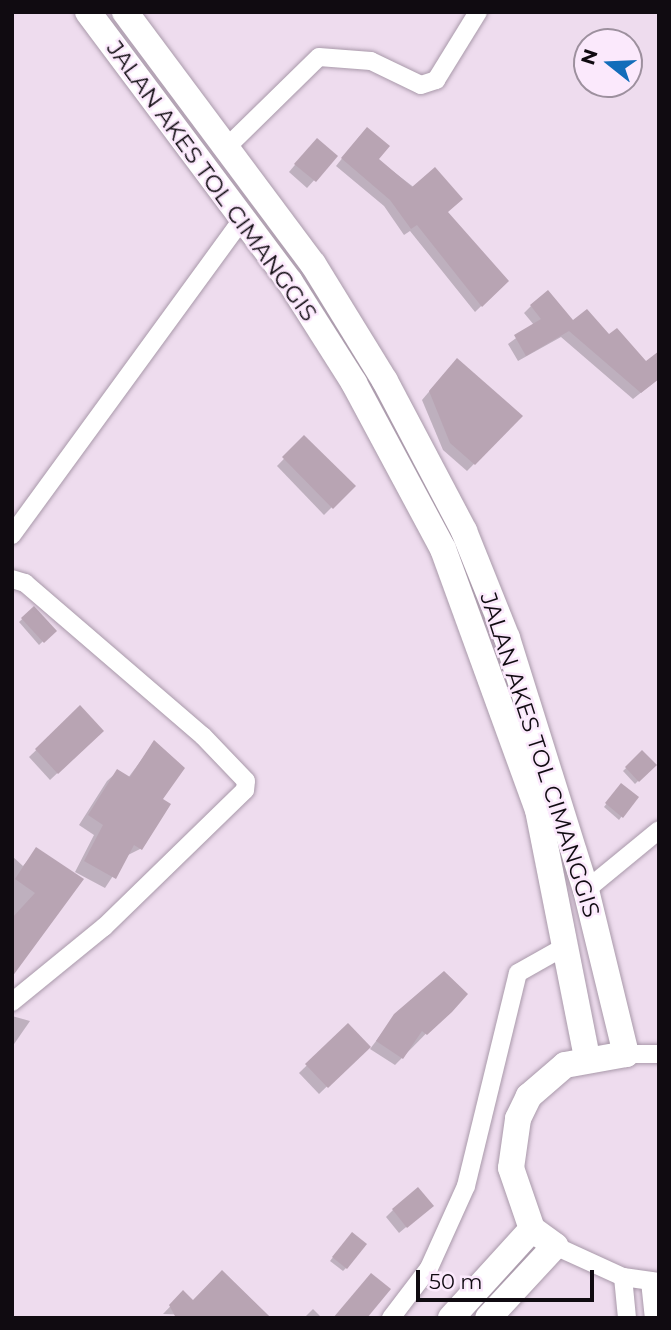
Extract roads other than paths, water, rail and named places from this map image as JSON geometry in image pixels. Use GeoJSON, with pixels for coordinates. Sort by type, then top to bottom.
{"type":"FeatureCollection","features":[{"type":"Feature","properties":{"kind":"main road","name":"JALAN AKES TOL CIMANGGIS"},"geometry":{"type":"LineString","coordinates":[[88,12],[244,217],[290,282],[354,383],[443,549],[538,810],[587,1058]]}},
{"type":"Feature","properties":{"kind":"main road","name":"JALAN AKES TOL CIMANGGIS"},"geometry":{"type":"LineString","coordinates":[[125,12],[228,146],[313,264],[386,381],[464,531],[507,638],[586,891],[626,1054]]}},
{"type":"Feature","properties":{"kind":"main road"},"geometry":{"type":"LineString","coordinates":[[290,282],[313,264]]}},
{"type":"Feature","properties":{"kind":"main road"},"geometry":{"type":"LineString","coordinates":[[488,1318],[555,1246],[532,1228],[512,1168],[518,1119],[546,1077],[587,1058],[626,1054]]}},
{"type":"Feature","properties":{"kind":"main road"},"geometry":{"type":"LineString","coordinates":[[450,1318],[532,1228]]}},
{"type":"Feature","properties":{"kind":"street"},"geometry":{"type":"LineString","coordinates":[[228,146],[319,57],[371,61],[421,85],[436,80],[478,12]]}},
{"type":"Feature","properties":{"kind":"street"},"geometry":{"type":"LineString","coordinates":[[12,535],[244,217]]}},
{"type":"Feature","properties":{"kind":"street"},"geometry":{"type":"LineString","coordinates":[[12,579],[203,736],[246,781],[245,790],[104,927],[12,1002]]}},
{"type":"Feature","properties":{"kind":"street"},"geometry":{"type":"LineString","coordinates":[[586,891],[659,830]]}},
{"type":"Feature","properties":{"kind":"street"},"geometry":{"type":"LineString","coordinates":[[391,1318],[429,1268],[466,1186],[518,973],[564,947]]}},
{"type":"Feature","properties":{"kind":"street"},"geometry":{"type":"LineString","coordinates":[[626,1054],[659,1055]]}},
{"type":"Feature","properties":{"kind":"street"},"geometry":{"type":"LineString","coordinates":[[555,1246],[623,1277],[654,1281],[654,1318]]}},
{"type":"Feature","properties":{"kind":"street"},"geometry":{"type":"LineString","coordinates":[[623,1277],[627,1318]]}}]}
